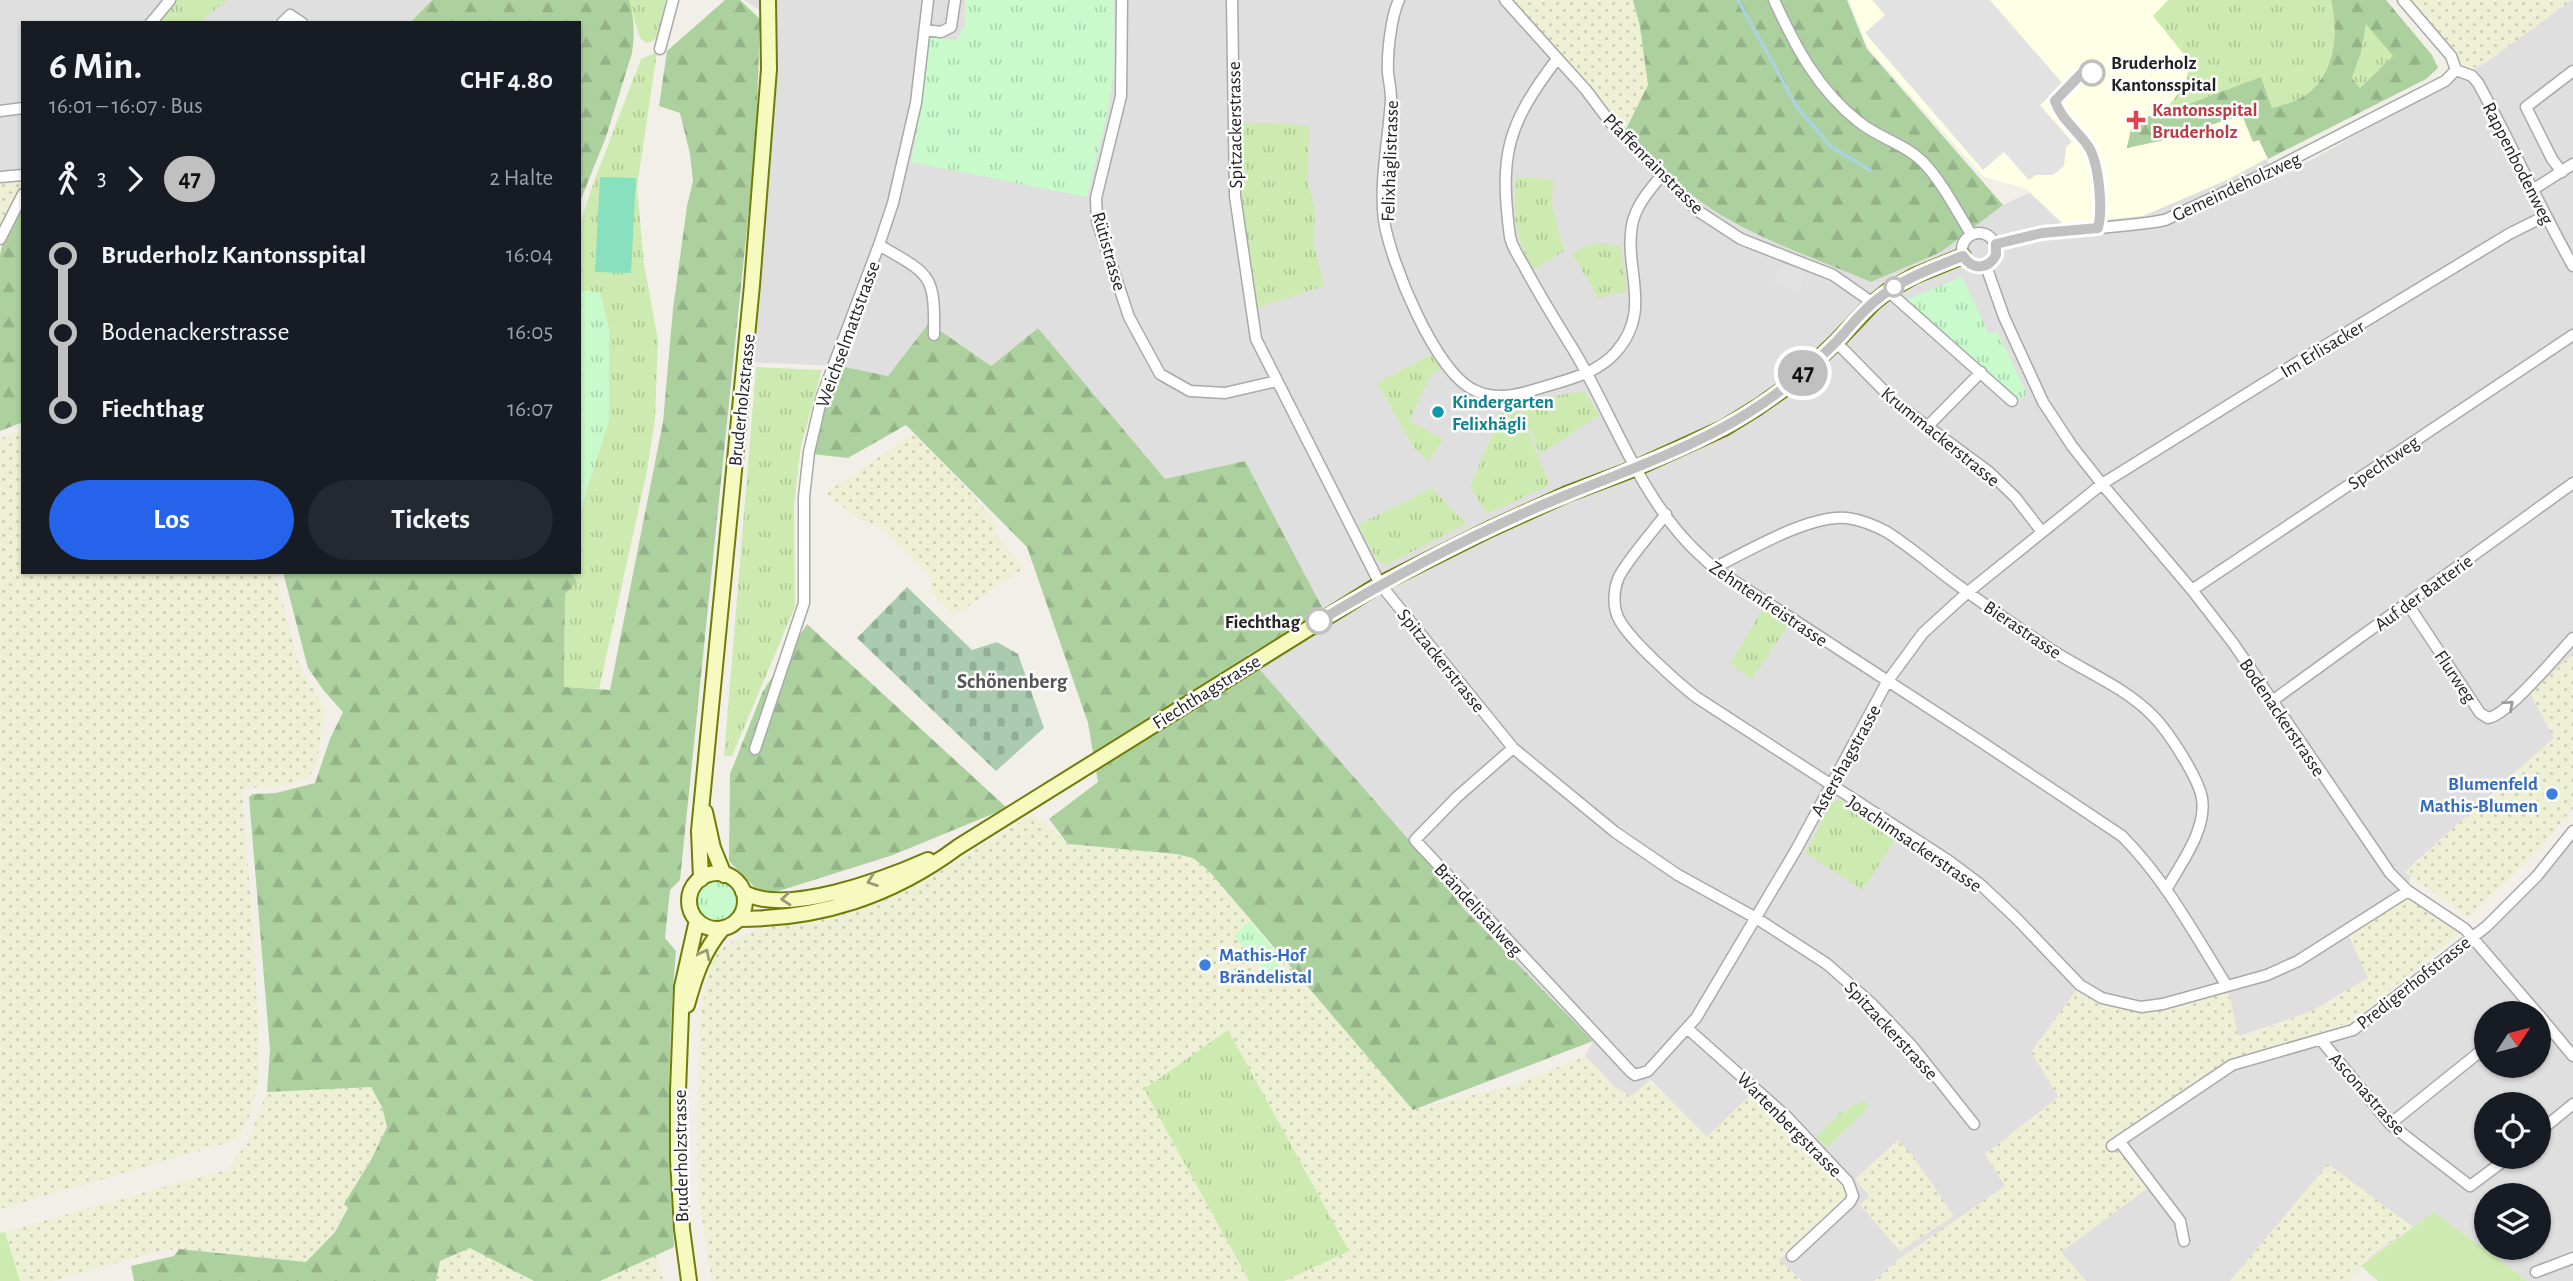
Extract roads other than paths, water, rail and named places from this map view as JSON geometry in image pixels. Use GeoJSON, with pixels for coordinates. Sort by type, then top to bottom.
{"type":"FeatureCollection","features":[{"type":"Feature","properties":{"kind":"street"},"geometry":{"type":"LineString","coordinates":[[153,21],[170,0]]}},
{"type":"Feature","properties":{"kind":"street"},"geometry":{"type":"LineString","coordinates":[[660,49],[673,0]]}},
{"type":"Feature","properties":{"kind":"street","name":"Bruderholzstrasse"},"geometry":{"type":"LineString","coordinates":[[689,1281],[682,1229],[678,1159],[682,987],[697,920],[690,909],[689,901],[692,889],[701,879],[699,831],[752,285],[769,69],[768,0]]}},
{"type":"Feature","properties":{"kind":"street","name":"Weichselmattstrasse"},"geometry":{"type":"LineString","coordinates":[[755,749],[804,603],[804,497],[808,452],[821,396],[880,246],[902,170],[916,103],[928,0]]}},
{"type":"Feature","properties":{"kind":"street"},"geometry":{"type":"LineString","coordinates":[[925,30],[941,32],[951,27],[955,0]]}},
{"type":"Feature","properties":{"kind":"street","name":"Rütistrasse"},"geometry":{"type":"LineString","coordinates":[[1122,0],[1121,96],[1096,198],[1097,221],[1129,317],[1160,374],[1190,391],[1225,393],[1277,381]]}},
{"type":"Feature","properties":{"kind":"street","name":"Spitzackerstrasse"},"geometry":{"type":"LineString","coordinates":[[1232,0],[1235,196],[1256,339],[1380,584],[1513,748],[1615,832],[1678,874],[1756,918],[1827,964],[1872,1004],[1912,1046],[1974,1124]]}},
{"type":"Feature","properties":{"kind":"street","name":"Felixhäglistrasse"},"geometry":{"type":"LineString","coordinates":[[1399,0],[1394,9],[1388,70],[1391,96],[1384,219],[1392,255],[1434,345],[1454,375],[1473,390],[1500,397],[1524,393],[1587,373],[1616,352],[1634,321],[1636,283],[1632,225],[1642,199],[1661,176]]}},
{"type":"Feature","properties":{"kind":"street","name":"Pfaffenrainstrasse"},"geometry":{"type":"LineString","coordinates":[[1505,0],[1586,90],[1610,122],[1698,211],[1741,239],[1833,275],[1873,303]]}},
{"type":"Feature","properties":{"kind":"street"},"geometry":{"type":"LineString","coordinates":[[1774,0],[1802,58],[1819,83],[1860,123],[1911,152],[1925,164],[1971,234]]}},
{"type":"Feature","properties":{"kind":"street","name":"Rappenbodenweg"},"geometry":{"type":"LineString","coordinates":[[2403,0],[2451,56],[2456,70],[2472,76],[2478,83],[2573,266]]}},
{"type":"Feature","properties":{"kind":"street"},"geometry":{"type":"LineString","coordinates":[[284,21],[290,15],[299,21]]}},
{"type":"Feature","properties":{"kind":"street","name":"Zehntenfreistrasse"},"geometry":{"type":"LineString","coordinates":[[1557,59],[1517,118],[1507,148],[1506,178],[1511,241],[1587,373],[1636,468],[1686,542],[1714,568],[2122,836],[2140,854],[2166,890],[2227,986]]}},
{"type":"Feature","properties":{"kind":"street","name":"Gemeindeholzweg"},"geometry":{"type":"LineString","coordinates":[[1996,244],[2042,233],[2165,220],[2332,140],[2445,81],[2456,70]]}},
{"type":"Feature","properties":{"kind":"street"},"geometry":{"type":"LineString","coordinates":[[2562,172],[2552,159],[2526,107],[2573,71]]}},
{"type":"Feature","properties":{"kind":"street"},"geometry":{"type":"LineString","coordinates":[[0,111],[21,108]]}},
{"type":"Feature","properties":{"kind":"street"},"geometry":{"type":"LineString","coordinates":[[2534,189],[2573,164]]}},
{"type":"Feature","properties":{"kind":"street"},"geometry":{"type":"LineString","coordinates":[[0,177],[21,175]]}},
{"type":"Feature","properties":{"kind":"street"},"geometry":{"type":"LineString","coordinates":[[0,239],[21,198]]}},
{"type":"Feature","properties":{"kind":"street","name":"Im Erlisacker"},"geometry":{"type":"LineString","coordinates":[[2102,484],[2509,234],[2545,216]]}},
{"type":"Feature","properties":{"kind":"street"},"geometry":{"type":"LineString","coordinates":[[1977,232],[1989,235],[1996,244],[1996,255],[1986,266],[1970,264],[1963,256],[1962,246],[1971,234],[1977,232]]}},
{"type":"Feature","properties":{"kind":"street"},"geometry":{"type":"LineString","coordinates":[[880,246],[917,267],[930,282],[934,307],[934,335]]}},
{"type":"Feature","properties":{"kind":"street","name":"Fiechthagstrasse"},"geometry":{"type":"LineString","coordinates":[[738,919],[809,914],[855,903],[929,869],[958,847],[1380,584],[1567,494],[1636,468],[1724,428],[1795,381],[1888,291],[1914,276],[1963,256]]}},
{"type":"Feature","properties":{"kind":"street","name":"Bodenackerstrasse"},"geometry":{"type":"LineString","coordinates":[[1986,266],[2004,317],[2043,402],[2102,484],[2233,643],[2381,862],[2408,891],[2453,919],[2472,936],[2524,1001]]}},
{"type":"Feature","properties":{"kind":"street"},"geometry":{"type":"LineString","coordinates":[[1888,291],[2012,401]]}},
{"type":"Feature","properties":{"kind":"street","name":"Spechtweg"},"geometry":{"type":"LineString","coordinates":[[2192,590],[2573,335]]}},
{"type":"Feature","properties":{"kind":"street","name":"Krummackerstrasse"},"geometry":{"type":"LineString","coordinates":[[1836,342],[1897,404],[1989,472],[2015,497],[2042,532]]}},
{"type":"Feature","properties":{"kind":"street"},"geometry":{"type":"LineString","coordinates":[[1928,426],[1981,372]]}},
{"type":"Feature","properties":{"kind":"street","name":"Auf der Batterie"},"geometry":{"type":"LineString","coordinates":[[2272,701],[2573,483]]}},
{"type":"Feature","properties":{"kind":"street","name":"Astershagstrasse"},"geometry":{"type":"LineString","coordinates":[[1635,1075],[1648,1071],[1688,1029],[1756,918],[1887,682],[1923,633],[1968,592],[2102,484]]}},
{"type":"Feature","properties":{"kind":"street","name":"Joachimsackerstrasse"},"geometry":{"type":"LineString","coordinates":[[1666,514],[1618,578],[1615,603],[1618,619],[1627,631],[1681,685],[1949,861],[1981,885],[2080,985],[2102,998],[2141,1007],[2152,1006],[2267,975],[2298,961],[2408,891]]}},
{"type":"Feature","properties":{"kind":"street","name":"Bierastrasse"},"geometry":{"type":"LineString","coordinates":[[1714,568],[1778,536],[1816,521],[1846,518],[1869,523],[1888,533],[2049,648],[2137,701],[2163,729],[2197,780],[2202,798],[2203,815],[2199,829],[2166,890]]}},
{"type":"Feature","properties":{"kind":"street","name":"Flurweg"},"geometry":{"type":"LineString","coordinates":[[2407,603],[2480,713],[2488,718],[2497,715],[2514,701],[2573,638]]}},
{"type":"Feature","properties":{"kind":"street","name":"Brändelistalweg"},"geometry":{"type":"LineString","coordinates":[[1513,748],[1457,797],[1415,840],[1635,1075]]}},
{"type":"Feature","properties":{"kind":"street","name":"Bruderholzstrasse"},"geometry":{"type":"LineString","coordinates":[[702,800],[713,848],[724,875],[736,881],[743,892]]}},
{"type":"Feature","properties":{"kind":"street","name":"Predigerhofstrasse"},"geometry":{"type":"LineString","coordinates":[[2184,1241],[2180,1221],[2116,1144],[2232,1065],[2353,1030],[2487,926],[2537,876],[2573,831]]}},
{"type":"Feature","properties":{"kind":"street","name":"Fiechthagstrasse"},"geometry":{"type":"LineString","coordinates":[[743,892],[757,899],[776,900],[821,896],[866,884],[958,847]]}},
{"type":"Feature","properties":{"kind":"street"},"geometry":{"type":"LineString","coordinates":[[701,879],[712,874],[724,875]]}},
{"type":"Feature","properties":{"kind":"street"},"geometry":{"type":"LineString","coordinates":[[738,919],[744,904],[743,892]]}},
{"type":"Feature","properties":{"kind":"street","name":"Bruderholzstrasse"},"geometry":{"type":"LineString","coordinates":[[680,1030],[701,961],[709,945],[723,928],[738,919]]}},
{"type":"Feature","properties":{"kind":"street"},"geometry":{"type":"LineString","coordinates":[[697,920],[711,928],[723,928]]}},
{"type":"Feature","properties":{"kind":"street","name":"Wartenbergstrasse"},"geometry":{"type":"LineString","coordinates":[[1688,1029],[1786,1116],[1852,1189],[1850,1202],[1793,1256]]}},
{"type":"Feature","properties":{"kind":"street","name":"Bodenackerstrasse"},"geometry":{"type":"LineString","coordinates":[[2552,1033],[2573,1056]]}},
{"type":"Feature","properties":{"kind":"street","name":"Asconastrasse"},"geometry":{"type":"LineString","coordinates":[[2321,1040],[2390,1124],[2470,1186],[2493,1169]]}},
{"type":"Feature","properties":{"kind":"street"},"geometry":{"type":"LineString","coordinates":[[2390,1124],[2474,1056]]}},
{"type":"Feature","properties":{"kind":"street"},"geometry":{"type":"LineString","coordinates":[[2551,1122],[2573,1104]]}},
{"type":"Feature","properties":{"kind":"street"},"geometry":{"type":"LineString","coordinates":[[2536,1272],[2573,1258]]}},
{"type":"Feature","properties":{"kind":"waterway"},"geometry":{"type":"LineString","coordinates":[[1738,0],[1797,107],[1831,147],[1870,170]]}},
{"type":"Feature","properties":{"kind":"place","name":"Bruderholz Kantonsspital"},"geometry":{"type":"Point","coordinates":[2092,73]}},
{"type":"Feature","properties":{"kind":"place","name":"Kantonsspital Bruderholz"},"geometry":{"type":"Point","coordinates":[2136,120]}},
{"type":"Feature","properties":{"kind":"place","name":"Kindergarten Felixhägli"},"geometry":{"type":"Point","coordinates":[1438,412]}},
{"type":"Feature","properties":{"kind":"place","name":"Fiechthag"},"geometry":{"type":"Point","coordinates":[1319,621]}},
{"type":"Feature","properties":{"kind":"place","name":"Blumenfeld Mathis-Blumen"},"geometry":{"type":"Point","coordinates":[2552,794]}},
{"type":"Feature","properties":{"kind":"place","name":"Mathis-Hof Brändelistal"},"geometry":{"type":"Point","coordinates":[1205,965]}},
{"type":"Feature","properties":{"kind":"district","name":"Schönenberg"},"geometry":{"type":"Point","coordinates":[1012,681]}}]}
